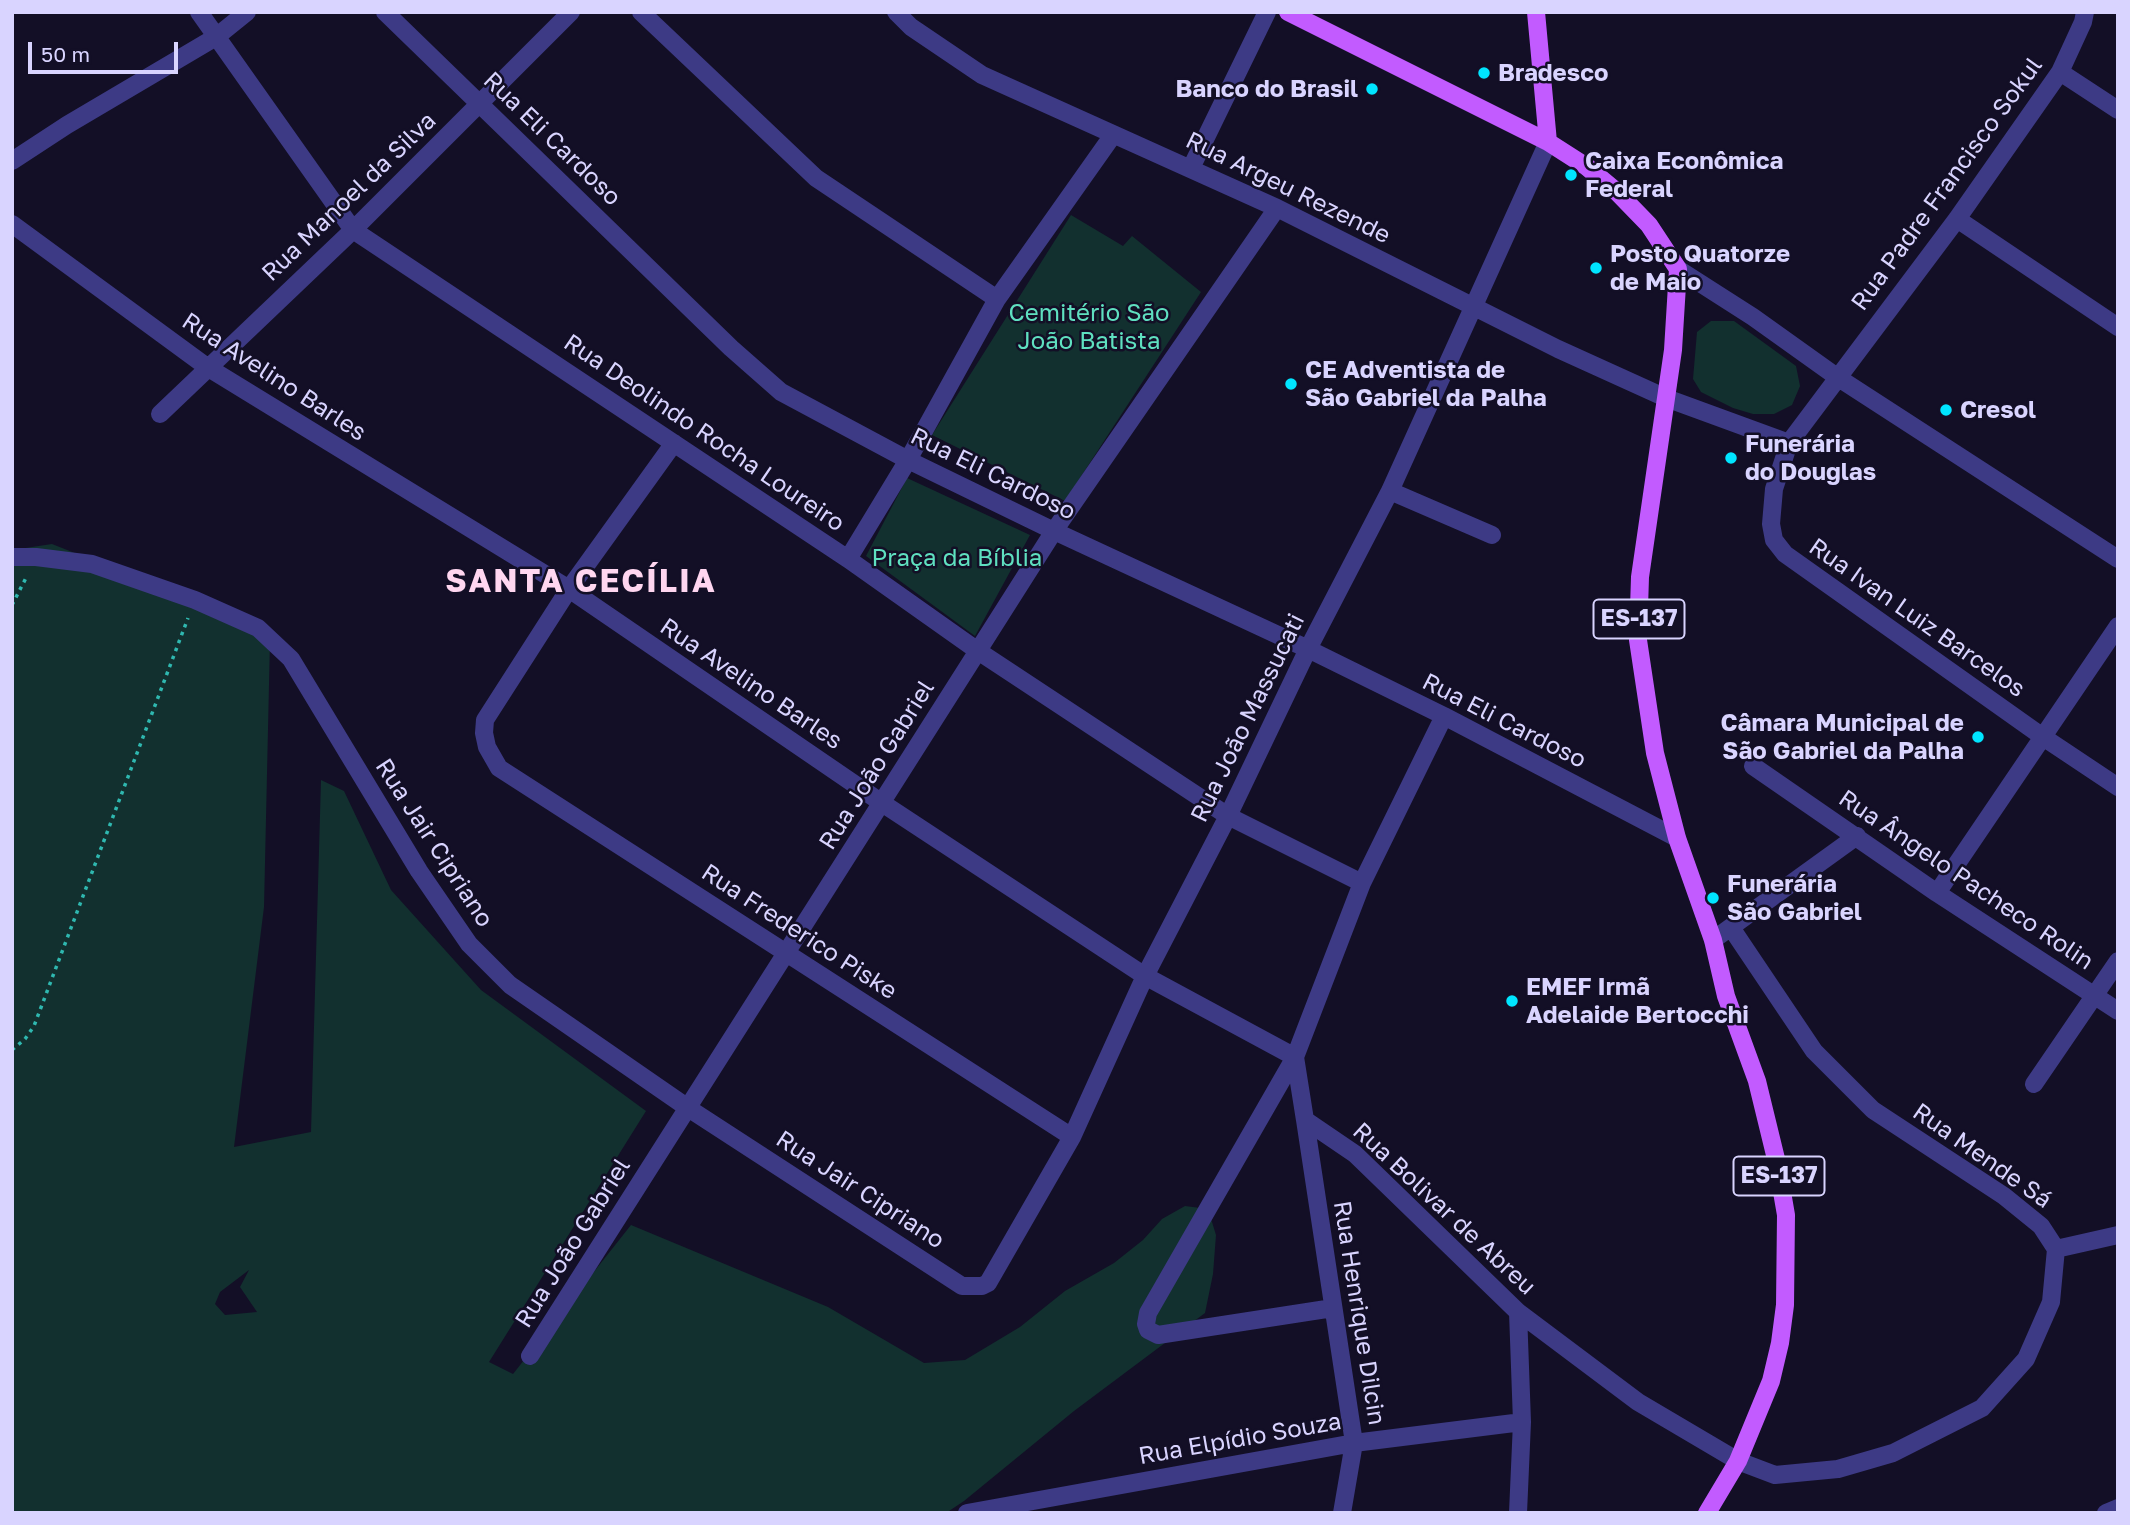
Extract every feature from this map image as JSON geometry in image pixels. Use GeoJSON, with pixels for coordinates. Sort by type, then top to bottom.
{"type":"FeatureCollection","features":[{"type":"Feature","properties":{"kind":"main road"},"geometry":{"type":"LineString","coordinates":[[1288,12],[1548,142],[1587,167],[1617,192],[1648,225],[1678,270]]}},
{"type":"Feature","properties":{"kind":"main road"},"geometry":{"type":"LineString","coordinates":[[1536,12],[1548,142]]}},
{"type":"Feature","properties":{"kind":"main road","name":"ES-137"},"geometry":{"type":"LineString","coordinates":[[1678,270],[1673,349],[1640,577],[1638,640],[1655,753],[1677,838],[1713,940],[1726,996],[1758,1081],[1786,1215],[1785,1305],[1780,1343],[1770,1381],[1738,1461],[1707,1513]]}},
{"type":"Feature","properties":{"kind":"street","name":"Rua Deolindo Rocha Loureiro"},"geometry":{"type":"LineString","coordinates":[[199,12],[353,230],[1228,816],[1362,883]]}},
{"type":"Feature","properties":{"kind":"street"},"geometry":{"type":"LineString","coordinates":[[12,162],[67,125],[216,37],[247,12]]}},
{"type":"Feature","properties":{"kind":"street","name":"Rua Eli Cardoso"},"geometry":{"type":"LineString","coordinates":[[385,12],[730,348],[781,392],[908,460],[1444,716],[1677,838]]}},
{"type":"Feature","properties":{"kind":"street","name":"Rua Manoel da Silva"},"geometry":{"type":"LineString","coordinates":[[160,414],[353,230],[571,12]]}},
{"type":"Feature","properties":{"kind":"street"},"geometry":{"type":"LineString","coordinates":[[641,12],[816,178],[997,299]]}},
{"type":"Feature","properties":{"kind":"street","name":"Rua Argeu Rezende"},"geometry":{"type":"LineString","coordinates":[[896,12],[911,27],[982,75],[1277,208],[1558,349],[1666,398],[1789,443]]}},
{"type":"Feature","properties":{"kind":"street"},"geometry":{"type":"LineString","coordinates":[[1191,168],[1267,12]]}},
{"type":"Feature","properties":{"kind":"street","name":"Rua Padre Francisco Sokul"},"geometry":{"type":"LineString","coordinates":[[1789,443],[1956,219],[2060,72],[2085,13]]}},
{"type":"Feature","properties":{"kind":"street"},"geometry":{"type":"LineString","coordinates":[[2060,72],[2118,110]]}},
{"type":"Feature","properties":{"kind":"street"},"geometry":{"type":"LineString","coordinates":[[848,559],[908,460],[997,299],[1113,135]]}},
{"type":"Feature","properties":{"kind":"street","name":"Rua João Massucati"},"geometry":{"type":"LineString","coordinates":[[962,1286],[973,1287],[988,1283],[1072,1137],[1145,976],[1390,491],[1548,142]]}},
{"type":"Feature","properties":{"kind":"street","name":"Rua João Gabriel"},"geometry":{"type":"LineString","coordinates":[[530,1356],[1054,531],[1277,208]]}},
{"type":"Feature","properties":{"kind":"street"},"geometry":{"type":"LineString","coordinates":[[1956,219],[2118,327]]}},
{"type":"Feature","properties":{"kind":"street","name":"Rua Avelino Barles"},"geometry":{"type":"LineString","coordinates":[[12,224],[207,367],[569,589],[882,803],[1145,976],[1295,1057]]}},
{"type":"Feature","properties":{"kind":"street"},"geometry":{"type":"LineString","coordinates":[[1678,270],[1753,317],[1837,377],[2118,559]]}},
{"type":"Feature","properties":{"kind":"street"},"geometry":{"type":"LineString","coordinates":[[569,589],[674,443]]}},
{"type":"Feature","properties":{"kind":"street","name":"Rua Ivan Luiz Barcelos"},"geometry":{"type":"LineString","coordinates":[[1789,443],[1774,489],[1771,524],[1774,540],[1785,554],[2118,787]]}},
{"type":"Feature","properties":{"kind":"street"},"geometry":{"type":"LineString","coordinates":[[1390,491],[1492,535]]}},
{"type":"Feature","properties":{"kind":"street","name":"Rua Jair Cipriano"},"geometry":{"type":"LineString","coordinates":[[12,557],[92,564],[195,600],[258,628],[291,659],[419,871],[469,944],[510,985],[688,1108],[962,1286]]}},
{"type":"Feature","properties":{"kind":"street","name":"Rua Frederico Piske"},"geometry":{"type":"LineString","coordinates":[[569,589],[485,720],[487,747],[499,768],[1072,1137]]}},
{"type":"Feature","properties":{"kind":"street"},"geometry":{"type":"LineString","coordinates":[[1937,893],[2118,626]]}},
{"type":"Feature","properties":{"kind":"street"},"geometry":{"type":"LineString","coordinates":[[1333,1308],[1158,1335],[1148,1331],[1146,1324],[1148,1313],[1295,1057],[1362,883],[1444,716]]}},
{"type":"Feature","properties":{"kind":"street","name":"Rua Ângelo Pacheco Rolin"},"geometry":{"type":"LineString","coordinates":[[1753,766],[1937,893],[2118,1011]]}},
{"type":"Feature","properties":{"kind":"street"},"geometry":{"type":"LineString","coordinates":[[1713,940],[1732,929],[1857,836]]}},
{"type":"Feature","properties":{"kind":"street","name":"Rua Mende Sá"},"geometry":{"type":"LineString","coordinates":[[1732,929],[1814,1051],[1873,1110],[2004,1196],[2041,1226],[2056,1249]]}},
{"type":"Feature","properties":{"kind":"street"},"geometry":{"type":"LineString","coordinates":[[2034,1084],[2118,961]]}},
{"type":"Feature","properties":{"kind":"street"},"geometry":{"type":"LineString","coordinates":[[1295,1057],[1305,1120]]}},
{"type":"Feature","properties":{"kind":"street","name":"Rua Bolivar de Abreu"},"geometry":{"type":"LineString","coordinates":[[1305,1120],[1355,1154],[1518,1312],[1638,1402],[1738,1461]]}},
{"type":"Feature","properties":{"kind":"street","name":"Rua Henrique Dilcin"},"geometry":{"type":"LineString","coordinates":[[1305,1120],[1354,1443],[1342,1513]]}},
{"type":"Feature","properties":{"kind":"street"},"geometry":{"type":"LineString","coordinates":[[1738,1461],[1775,1475],[1838,1469],[1893,1453],[1982,1408],[2026,1359],[2051,1302],[2056,1249],[2118,1234]]}},
{"type":"Feature","properties":{"kind":"street"},"geometry":{"type":"LineString","coordinates":[[1518,1312],[1522,1422],[1518,1513]]}},
{"type":"Feature","properties":{"kind":"street","name":"Rua Elpídio Souza"},"geometry":{"type":"LineString","coordinates":[[967,1513],[1354,1443],[1522,1422]]}},
{"type":"Feature","properties":{"kind":"street"},"geometry":{"type":"LineString","coordinates":[[2106,1513],[2118,1508]]}},
{"type":"Feature","properties":{"kind":"path"},"geometry":{"type":"LineString","coordinates":[[12,605],[36,557]]}},
{"type":"Feature","properties":{"kind":"path"},"geometry":{"type":"LineString","coordinates":[[12,1050],[25,1039],[34,1026],[195,600]]}},
{"type":"Feature","properties":{"kind":"green space","name":"Cemitério São João Batista"},"geometry":{"type":"Polygon","coordinates":[[[1071,215],[1123,246],[1132,236],[1201,292],[1065,501],[932,435],[1071,215]]]}},
{"type":"Feature","properties":{"kind":"green space"},"geometry":{"type":"Polygon","coordinates":[[[1711,321],[1734,321],[1796,366],[1800,386],[1792,405],[1774,414],[1753,414],[1733,408],[1701,392],[1693,379],[1697,332],[1711,321]]]}},
{"type":"Feature","properties":{"kind":"green space","name":"Praça da Bíblia"},"geometry":{"type":"Polygon","coordinates":[[[907,478],[1030,535],[975,636],[866,556],[907,478]]]}},
{"type":"Feature","properties":{"kind":"green space"},"geometry":{"type":"Polygon","coordinates":[[[52,544],[153,584],[270,640],[264,907],[234,1147],[311,1132],[321,780],[344,791],[391,890],[481,990],[646,1111],[489,1362],[513,1374],[631,1225],[828,1307],[924,1363],[965,1360],[1020,1327],[1065,1291],[1114,1263],[1143,1240],[1162,1219],[1185,1206],[1208,1209],[1216,1235],[1213,1274],[1205,1313],[1074,1411],[946,1513],[12,1513],[12,550],[52,544]],[[249,1270],[220,1292],[215,1304],[225,1315],[257,1312],[240,1287],[249,1270]]]}},
{"type":"Feature","properties":{"kind":"place","name":"Bradesco"},"geometry":{"type":"Point","coordinates":[1484,73]}},
{"type":"Feature","properties":{"kind":"place","name":"Banco do Brasil"},"geometry":{"type":"Point","coordinates":[1372,89]}},
{"type":"Feature","properties":{"kind":"place","name":"Caixa Econômica Federal"},"geometry":{"type":"Point","coordinates":[1571,175]}},
{"type":"Feature","properties":{"kind":"place","name":"Posto Quatorze de Maio"},"geometry":{"type":"Point","coordinates":[1596,268]}},
{"type":"Feature","properties":{"kind":"place","name":"CE Adventista de São Gabriel da Palha"},"geometry":{"type":"Point","coordinates":[1291,384]}},
{"type":"Feature","properties":{"kind":"place","name":"Cresol"},"geometry":{"type":"Point","coordinates":[1946,410]}},
{"type":"Feature","properties":{"kind":"place","name":"Funerária do Douglas"},"geometry":{"type":"Point","coordinates":[1731,458]}},
{"type":"Feature","properties":{"kind":"place","name":"Câmara Municipal de São Gabriel da Palha"},"geometry":{"type":"Point","coordinates":[1978,737]}},
{"type":"Feature","properties":{"kind":"place","name":"Funerária São Gabriel"},"geometry":{"type":"Point","coordinates":[1713,898]}},
{"type":"Feature","properties":{"kind":"place","name":"EMEF Irmã Adelaide Bertocchi"},"geometry":{"type":"Point","coordinates":[1512,1001]}},
{"type":"Feature","properties":{"kind":"district","name":"SANTA CECÍLIA"},"geometry":{"type":"Point","coordinates":[581,582]}}]}
